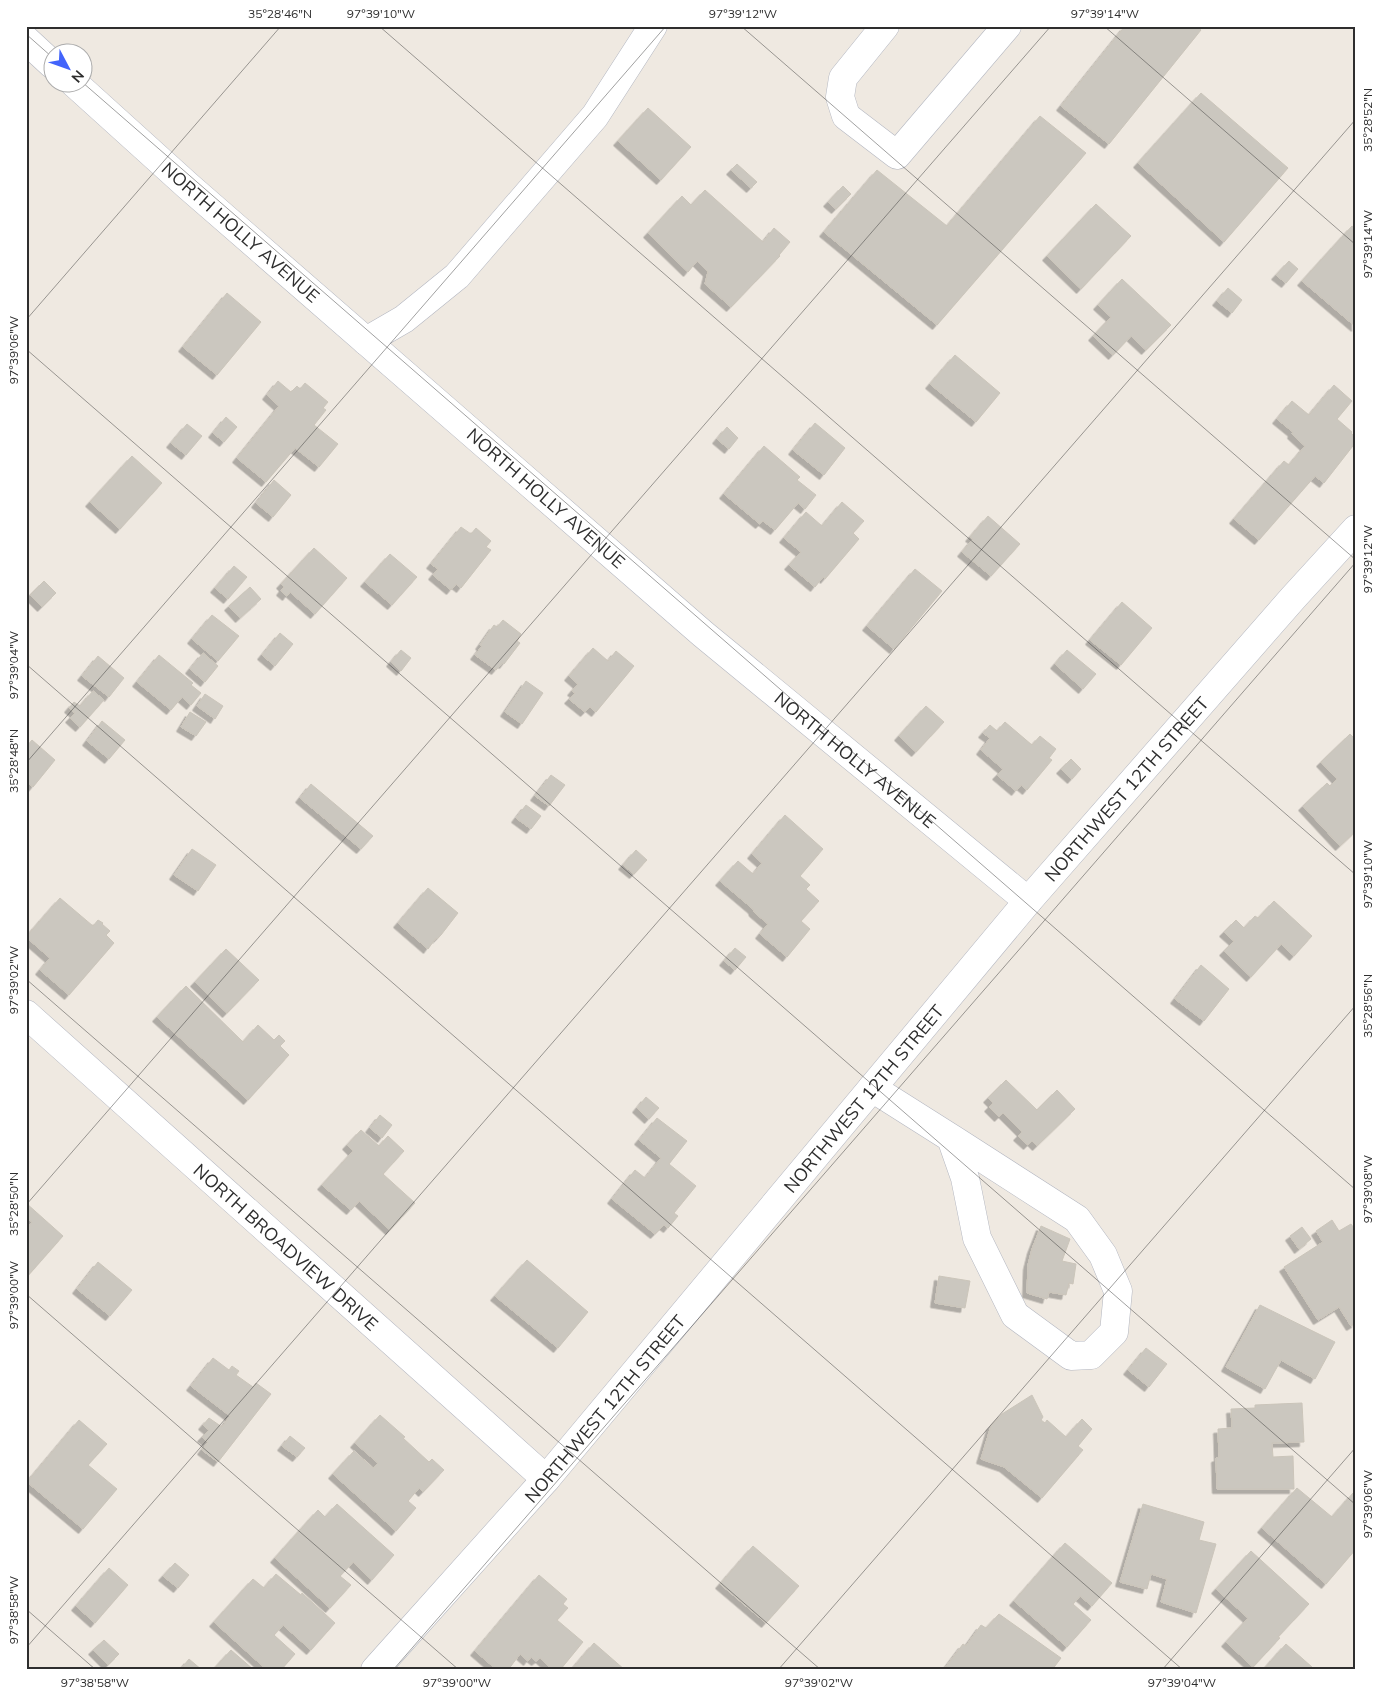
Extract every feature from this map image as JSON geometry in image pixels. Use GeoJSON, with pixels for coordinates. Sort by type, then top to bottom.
{"type":"FeatureCollection","features":[{"type":"Feature","properties":{"kind":"street"},"geometry":{"type":"LineString","coordinates":[[366,341],[404,319],[457,276],[595,116],[652,26]]}},
{"type":"Feature","properties":{"kind":"street"},"geometry":{"type":"LineString","coordinates":[[885,26],[843,78],[840,97],[846,116],[897,155],[1007,26]]}},
{"type":"Feature","properties":{"kind":"street"},"geometry":{"type":"LineString","coordinates":[[26,40],[42,55]]}},
{"type":"Feature","properties":{"kind":"street","name":"NORTH HOLLY AVENUE"},"geometry":{"type":"LineString","coordinates":[[84,92],[188,186],[704,634],[1028,902]]}},
{"type":"Feature","properties":{"kind":"street","name":"NORTHWEST 12TH STREET"},"geometry":{"type":"LineString","coordinates":[[382,1667],[546,1479],[1028,902],[1287,605],[1356,529]]}},
{"type":"Feature","properties":{"kind":"street","name":"NORTH BROADVIEW DRIVE"},"geometry":{"type":"LineString","coordinates":[[26,1014],[546,1479]]}},
{"type":"Feature","properties":{"kind":"street"},"geometry":{"type":"LineString","coordinates":[[872,1088],[951,1138],[1077,1219],[1103,1255],[1118,1291],[1114,1332],[1091,1355],[1071,1356],[1015,1315],[977,1238],[965,1178],[951,1138]]}},
{"type":"Feature","properties":{"kind":"building"},"geometry":{"type":"Polygon","coordinates":[[[1125,26],[1196,26],[1201,30],[1109,144],[1061,106],[1125,26]]]}},
{"type":"Feature","properties":{"kind":"building"},"geometry":{"type":"Polygon","coordinates":[[[1201,93],[1288,168],[1224,242],[1138,163],[1201,93]]]}},
{"type":"Feature","properties":{"kind":"building"},"geometry":{"type":"Polygon","coordinates":[[[648,108],[691,147],[661,180],[618,141],[648,108]]]}},
{"type":"Feature","properties":{"kind":"building"},"geometry":{"type":"Polygon","coordinates":[[[1040,116],[1086,153],[937,325],[824,232],[877,170],[947,226],[1040,116]]]}},
{"type":"Feature","properties":{"kind":"building"},"geometry":{"type":"Polygon","coordinates":[[[737,164],[757,182],[751,188],[731,170],[737,164]]]}},
{"type":"Feature","properties":{"kind":"building"},"geometry":{"type":"Polygon","coordinates":[[[843,186],[851,194],[836,209],[828,202],[843,186]]]}},
{"type":"Feature","properties":{"kind":"building"},"geometry":{"type":"Polygon","coordinates":[[[705,190],[763,242],[774,228],[790,242],[780,256],[731,307],[705,284],[708,272],[697,261],[688,272],[648,233],[682,196],[691,205],[705,190]]]}},
{"type":"Feature","properties":{"kind":"building"},"geometry":{"type":"Polygon","coordinates":[[[1096,204],[1131,236],[1081,289],[1047,256],[1096,204]]]}},
{"type":"Feature","properties":{"kind":"building"},"geometry":{"type":"Polygon","coordinates":[[[1352,226],[1356,229],[1356,327],[1302,281],[1352,226]]]}},
{"type":"Feature","properties":{"kind":"building"},"geometry":{"type":"Polygon","coordinates":[[[1289,261],[1298,269],[1286,283],[1276,275],[1289,261]]]}},
{"type":"Feature","properties":{"kind":"building"},"geometry":{"type":"Polygon","coordinates":[[[1122,279],[1171,325],[1146,350],[1131,336],[1113,355],[1093,336],[1111,317],[1098,305],[1122,279]]]}},
{"type":"Feature","properties":{"kind":"building"},"geometry":{"type":"Polygon","coordinates":[[[1228,288],[1242,300],[1232,313],[1217,301],[1228,288]]]}},
{"type":"Feature","properties":{"kind":"building"},"geometry":{"type":"Polygon","coordinates":[[[227,293],[261,322],[217,375],[183,347],[227,293]]]}},
{"type":"Feature","properties":{"kind":"building"},"geometry":{"type":"Polygon","coordinates":[[[955,355],[1000,393],[976,422],[930,384],[955,355]]]}},
{"type":"Feature","properties":{"kind":"building"},"geometry":{"type":"Polygon","coordinates":[[[278,381],[291,392],[297,386],[300,389],[305,383],[328,402],[323,408],[326,410],[314,425],[338,444],[319,467],[295,448],[266,482],[237,458],[279,406],[267,395],[278,381]]]}},
{"type":"Feature","properties":{"kind":"building"},"geometry":{"type":"Polygon","coordinates":[[[1334,385],[1352,401],[1337,419],[1352,432],[1356,442],[1324,483],[1315,476],[1259,540],[1234,519],[1284,461],[1289,465],[1305,446],[1292,434],[1293,432],[1277,419],[1292,401],[1309,415],[1334,385]]]}},
{"type":"Feature","properties":{"kind":"building"},"geometry":{"type":"Polygon","coordinates":[[[226,417],[237,427],[224,442],[213,433],[226,417]]]}},
{"type":"Feature","properties":{"kind":"building"},"geometry":{"type":"Polygon","coordinates":[[[815,423],[845,448],[824,475],[793,450],[815,423]]]}},
{"type":"Feature","properties":{"kind":"building"},"geometry":{"type":"Polygon","coordinates":[[[187,424],[202,436],[186,455],[171,443],[187,424]]]}},
{"type":"Feature","properties":{"kind":"building"},"geometry":{"type":"Polygon","coordinates":[[[727,427],[738,438],[729,449],[717,439],[727,427]]]}},
{"type":"Feature","properties":{"kind":"building"},"geometry":{"type":"Polygon","coordinates":[[[764,446],[800,477],[797,480],[816,495],[805,509],[798,503],[775,530],[763,521],[760,524],[724,494],[764,446]]]}},
{"type":"Feature","properties":{"kind":"building"},"geometry":{"type":"Polygon","coordinates":[[[132,456],[162,483],[120,529],[90,502],[132,456]]]}},
{"type":"Feature","properties":{"kind":"building"},"geometry":{"type":"Polygon","coordinates":[[[274,480],[291,495],[273,517],[256,503],[274,480]]]}},
{"type":"Feature","properties":{"kind":"building"},"geometry":{"type":"Polygon","coordinates":[[[842,502],[864,521],[853,533],[859,539],[825,579],[823,577],[815,587],[789,565],[801,552],[784,538],[806,512],[822,526],[842,502]]]}},
{"type":"Feature","properties":{"kind":"building"},"geometry":{"type":"Polygon","coordinates":[[[988,516],[1020,544],[991,576],[962,552],[973,539],[970,537],[988,516]]]}},
{"type":"Feature","properties":{"kind":"building"},"geometry":{"type":"Polygon","coordinates":[[[461,527],[471,534],[476,528],[491,541],[486,547],[491,550],[461,588],[456,584],[451,590],[433,575],[438,569],[431,564],[461,527]]]}},
{"type":"Feature","properties":{"kind":"building"},"geometry":{"type":"Polygon","coordinates":[[[314,548],[347,578],[315,614],[290,592],[287,596],[281,591],[284,587],[281,584],[314,548]]]}},
{"type":"Feature","properties":{"kind":"building"},"geometry":{"type":"Polygon","coordinates":[[[390,554],[417,577],[392,605],[365,582],[390,554]]]}},
{"type":"Feature","properties":{"kind":"building"},"geometry":{"type":"Polygon","coordinates":[[[234,566],[247,577],[228,599],[215,588],[234,566]]]}},
{"type":"Feature","properties":{"kind":"building"},"geometry":{"type":"Polygon","coordinates":[[[915,569],[942,591],[894,649],[867,626],[915,569]]]}},
{"type":"Feature","properties":{"kind":"building"},"geometry":{"type":"Polygon","coordinates":[[[44,581],[56,593],[42,607],[30,595],[44,581]]]}},
{"type":"Feature","properties":{"kind":"building"},"geometry":{"type":"Polygon","coordinates":[[[250,587],[261,599],[240,618],[229,606],[250,587]]]}},
{"type":"Feature","properties":{"kind":"building"},"geometry":{"type":"Polygon","coordinates":[[[1122,602],[1152,628],[1121,665],[1090,640],[1122,602]]]}},
{"type":"Feature","properties":{"kind":"building"},"geometry":{"type":"Polygon","coordinates":[[[212,615],[239,636],[218,661],[192,639],[212,615]]]}},
{"type":"Feature","properties":{"kind":"building"},"geometry":{"type":"Polygon","coordinates":[[[503,620],[521,634],[517,641],[520,643],[504,664],[502,663],[496,670],[475,655],[494,625],[497,627],[503,620]]]}},
{"type":"Feature","properties":{"kind":"building"},"geometry":{"type":"Polygon","coordinates":[[[280,633],[293,644],[275,666],[262,655],[280,633]]]}},
{"type":"Feature","properties":{"kind":"building"},"geometry":{"type":"Polygon","coordinates":[[[593,648],[608,661],[616,651],[634,666],[596,712],[590,707],[585,712],[569,699],[575,693],[572,691],[578,684],[569,676],[593,648]]]}},
{"type":"Feature","properties":{"kind":"building"},"geometry":{"type":"Polygon","coordinates":[[[401,650],[411,658],[401,671],[391,662],[401,650]]]}},
{"type":"Feature","properties":{"kind":"building"},"geometry":{"type":"Polygon","coordinates":[[[1067,650],[1096,674],[1083,689],[1055,664],[1067,650]]]}},
{"type":"Feature","properties":{"kind":"building"},"geometry":{"type":"Polygon","coordinates":[[[203,653],[218,666],[205,682],[190,669],[203,653]]]}},
{"type":"Feature","properties":{"kind":"building"},"geometry":{"type":"Polygon","coordinates":[[[159,655],[193,683],[191,685],[201,693],[191,705],[182,697],[171,710],[137,682],[159,655]]]}},
{"type":"Feature","properties":{"kind":"building"},"geometry":{"type":"Polygon","coordinates":[[[98,656],[124,678],[109,697],[82,676],[98,656]]]}},
{"type":"Feature","properties":{"kind":"building"},"geometry":{"type":"Polygon","coordinates":[[[526,681],[543,693],[522,724],[505,712],[526,681]]]}},
{"type":"Feature","properties":{"kind":"building"},"geometry":{"type":"Polygon","coordinates":[[[93,691],[104,700],[80,727],[70,718],[75,713],[69,708],[74,702],[80,706],[93,691]]]}},
{"type":"Feature","properties":{"kind":"building"},"geometry":{"type":"Polygon","coordinates":[[[205,694],[223,706],[215,719],[197,706],[205,694]]]}},
{"type":"Feature","properties":{"kind":"building"},"geometry":{"type":"Polygon","coordinates":[[[926,706],[944,722],[916,752],[899,736],[926,706]]]}},
{"type":"Feature","properties":{"kind":"building"},"geometry":{"type":"Polygon","coordinates":[[[190,712],[206,722],[196,736],[181,727],[190,712]]]}},
{"type":"Feature","properties":{"kind":"building"},"geometry":{"type":"Polygon","coordinates":[[[102,721],[125,740],[109,759],[87,741],[102,721]]]}},
{"type":"Feature","properties":{"kind":"building"},"geometry":{"type":"Polygon","coordinates":[[[1005,722],[1032,745],[1040,736],[1056,749],[1049,758],[1052,760],[1027,790],[1021,785],[1016,791],[997,775],[1003,769],[981,750],[990,738],[983,733],[990,725],[997,731],[1005,722]]]}},
{"type":"Feature","properties":{"kind":"building"},"geometry":{"type":"Polygon","coordinates":[[[1350,734],[1356,740],[1356,831],[1340,846],[1303,806],[1327,783],[1330,786],[1337,779],[1321,762],[1350,734]]]}},
{"type":"Feature","properties":{"kind":"building"},"geometry":{"type":"Polygon","coordinates":[[[32,740],[55,760],[33,787],[26,782],[26,747],[32,740]]]}},
{"type":"Feature","properties":{"kind":"building"},"geometry":{"type":"Polygon","coordinates":[[[1071,759],[1081,769],[1072,779],[1061,769],[1071,759]]]}},
{"type":"Feature","properties":{"kind":"building"},"geometry":{"type":"Polygon","coordinates":[[[551,775],[565,785],[549,806],[535,796],[551,775]]]}},
{"type":"Feature","properties":{"kind":"building"},"geometry":{"type":"Polygon","coordinates":[[[311,784],[373,836],[361,849],[300,798],[311,784]]]}},
{"type":"Feature","properties":{"kind":"building"},"geometry":{"type":"Polygon","coordinates":[[[526,805],[541,816],[531,829],[516,818],[526,805]]]}},
{"type":"Feature","properties":{"kind":"building"},"geometry":{"type":"Polygon","coordinates":[[[785,815],[823,849],[800,876],[810,885],[806,889],[819,901],[801,921],[810,929],[787,957],[760,934],[768,924],[720,881],[738,861],[753,874],[762,863],[752,854],[785,815]]]}},
{"type":"Feature","properties":{"kind":"building"},"geometry":{"type":"Polygon","coordinates":[[[192,849],[216,865],[198,891],[174,875],[192,849]]]}},
{"type":"Feature","properties":{"kind":"building"},"geometry":{"type":"Polygon","coordinates":[[[636,850],[647,860],[634,874],[623,865],[636,850]]]}},
{"type":"Feature","properties":{"kind":"building"},"geometry":{"type":"Polygon","coordinates":[[[428,888],[458,913],[428,949],[398,923],[428,888]]]}},
{"type":"Feature","properties":{"kind":"building"},"geometry":{"type":"Polygon","coordinates":[[[60,898],[93,926],[98,920],[103,923],[110,931],[106,935],[114,943],[69,995],[40,970],[50,958],[26,937],[60,898]]]}},
{"type":"Feature","properties":{"kind":"building"},"geometry":{"type":"Polygon","coordinates":[[[1274,901],[1312,936],[1294,956],[1281,944],[1251,977],[1224,951],[1234,941],[1224,932],[1236,920],[1244,928],[1255,916],[1258,918],[1274,901]]]}},
{"type":"Feature","properties":{"kind":"building"},"geometry":{"type":"Polygon","coordinates":[[[735,948],[746,957],[735,970],[724,961],[735,948]]]}},
{"type":"Feature","properties":{"kind":"building"},"geometry":{"type":"Polygon","coordinates":[[[226,949],[259,980],[227,1013],[195,982],[226,949]]]}},
{"type":"Feature","properties":{"kind":"building"},"geometry":{"type":"Polygon","coordinates":[[[1201,965],[1229,989],[1204,1021],[1175,999],[1201,965]]]}},
{"type":"Feature","properties":{"kind":"building"},"geometry":{"type":"Polygon","coordinates":[[[186,986],[243,1042],[258,1025],[274,1040],[279,1035],[285,1041],[280,1046],[289,1055],[248,1100],[157,1017],[186,986]]]}},
{"type":"Feature","properties":{"kind":"building"},"geometry":{"type":"Polygon","coordinates":[[[1006,1080],[1037,1110],[1057,1090],[1075,1109],[1037,1146],[1032,1141],[1028,1145],[1018,1136],[1022,1132],[1003,1113],[999,1117],[989,1107],[993,1103],[988,1098],[1006,1080]]]}},
{"type":"Feature","properties":{"kind":"building"},"geometry":{"type":"Polygon","coordinates":[[[646,1097],[659,1108],[649,1119],[637,1108],[646,1097]]]}},
{"type":"Feature","properties":{"kind":"building"},"geometry":{"type":"Polygon","coordinates":[[[380,1115],[392,1125],[382,1138],[370,1128],[380,1115]]]}},
{"type":"Feature","properties":{"kind":"building"},"geometry":{"type":"Polygon","coordinates":[[[657,1118],[687,1141],[669,1164],[696,1186],[674,1213],[678,1216],[668,1228],[664,1225],[655,1234],[612,1199],[635,1170],[645,1178],[661,1158],[639,1140],[657,1118]]]}},
{"type":"Feature","properties":{"kind":"building"},"geometry":{"type":"Polygon","coordinates":[[[361,1130],[379,1146],[388,1136],[404,1151],[383,1174],[415,1203],[390,1230],[359,1201],[351,1210],[322,1185],[353,1151],[347,1145],[361,1130]]]}},
{"type":"Feature","properties":{"kind":"building"},"geometry":{"type":"Polygon","coordinates":[[[26,1203],[63,1236],[26,1278],[26,1229],[32,1222],[26,1217],[26,1203]]]}},
{"type":"Feature","properties":{"kind":"building"},"geometry":{"type":"Polygon","coordinates":[[[1332,1220],[1339,1231],[1351,1224],[1356,1231],[1356,1323],[1351,1326],[1339,1307],[1318,1320],[1284,1267],[1323,1242],[1316,1231],[1332,1220]]]}},
{"type":"Feature","properties":{"kind":"building"},"geometry":{"type":"Polygon","coordinates":[[[1041,1226],[1070,1239],[1062,1261],[1076,1264],[1073,1284],[1069,1283],[1066,1295],[1049,1292],[1047,1299],[1027,1293],[1028,1265],[1041,1226]]]}},
{"type":"Feature","properties":{"kind":"building"},"geometry":{"type":"Polygon","coordinates":[[[1302,1227],[1311,1239],[1299,1249],[1290,1236],[1302,1227]]]}},
{"type":"Feature","properties":{"kind":"building"},"geometry":{"type":"Polygon","coordinates":[[[527,1260],[588,1312],[558,1348],[495,1296],[527,1260]]]}},
{"type":"Feature","properties":{"kind":"building"},"geometry":{"type":"Polygon","coordinates":[[[98,1262],[132,1290],[110,1316],[77,1289],[98,1262]]]}},
{"type":"Feature","properties":{"kind":"building"},"geometry":{"type":"Polygon","coordinates":[[[939,1276],[970,1281],[965,1308],[935,1303],[939,1276]]]}},
{"type":"Feature","properties":{"kind":"building"},"geometry":{"type":"Polygon","coordinates":[[[1260,1305],[1335,1342],[1315,1379],[1281,1360],[1265,1389],[1226,1367],[1260,1305]]]}},
{"type":"Feature","properties":{"kind":"building"},"geometry":{"type":"Polygon","coordinates":[[[1146,1348],[1167,1364],[1149,1387],[1128,1370],[1146,1348]]]}},
{"type":"Feature","properties":{"kind":"building"},"geometry":{"type":"Polygon","coordinates":[[[213,1358],[229,1370],[232,1366],[239,1371],[236,1375],[253,1387],[256,1383],[271,1394],[218,1462],[202,1450],[208,1442],[202,1437],[209,1430],[203,1425],[209,1418],[222,1427],[230,1416],[191,1386],[213,1358]]]}},
{"type":"Feature","properties":{"kind":"building"},"geometry":{"type":"Polygon","coordinates":[[[1032,1395],[1043,1417],[1041,1420],[1045,1423],[1047,1420],[1066,1437],[1082,1419],[1092,1429],[1078,1446],[1083,1450],[1042,1498],[1004,1467],[981,1459],[991,1426],[1002,1414],[1032,1395]]]}},
{"type":"Feature","properties":{"kind":"building"},"geometry":{"type":"Polygon","coordinates":[[[1302,1403],[1304,1442],[1272,1443],[1273,1457],[1293,1456],[1294,1489],[1217,1489],[1216,1458],[1219,1457],[1218,1429],[1232,1428],[1231,1409],[1255,1408],[1255,1405],[1302,1403]]]}},
{"type":"Feature","properties":{"kind":"building"},"geometry":{"type":"Polygon","coordinates":[[[380,1415],[429,1462],[432,1459],[444,1470],[423,1492],[419,1488],[408,1501],[416,1508],[396,1531],[333,1474],[354,1451],[373,1468],[378,1463],[355,1443],[380,1415]]]}},
{"type":"Feature","properties":{"kind":"building"},"geometry":{"type":"Polygon","coordinates":[[[79,1420],[107,1444],[88,1465],[117,1489],[83,1529],[27,1482],[79,1420]]]}},
{"type":"Feature","properties":{"kind":"building"},"geometry":{"type":"Polygon","coordinates":[[[290,1436],[305,1448],[297,1457],[282,1446],[290,1436]]]}},
{"type":"Feature","properties":{"kind":"building"},"geometry":{"type":"Polygon","coordinates":[[[1297,1488],[1332,1517],[1353,1493],[1356,1496],[1356,1549],[1326,1584],[1262,1528],[1297,1488]]]}},
{"type":"Feature","properties":{"kind":"building"},"geometry":{"type":"Polygon","coordinates":[[[337,1504],[394,1555],[372,1580],[353,1562],[340,1576],[351,1585],[330,1608],[275,1558],[318,1510],[325,1517],[337,1504]]]}},
{"type":"Feature","properties":{"kind":"building"},"geometry":{"type":"Polygon","coordinates":[[[1143,1504],[1204,1522],[1199,1540],[1216,1544],[1196,1613],[1161,1602],[1167,1579],[1151,1574],[1147,1589],[1120,1582],[1143,1504]]]}},
{"type":"Feature","properties":{"kind":"building"},"geometry":{"type":"Polygon","coordinates":[[[1065,1543],[1112,1583],[1092,1606],[1080,1596],[1073,1604],[1091,1620],[1067,1647],[1014,1601],[1065,1543]]]}},
{"type":"Feature","properties":{"kind":"building"},"geometry":{"type":"Polygon","coordinates":[[[753,1546],[799,1586],[766,1623],[720,1584],[753,1546]]]}},
{"type":"Feature","properties":{"kind":"building"},"geometry":{"type":"Polygon","coordinates":[[[1251,1551],[1309,1604],[1253,1667],[1226,1642],[1248,1618],[1216,1589],[1251,1551]]]}},
{"type":"Feature","properties":{"kind":"building"},"geometry":{"type":"Polygon","coordinates":[[[175,1563],[189,1575],[178,1588],[163,1576],[175,1563]]]}},
{"type":"Feature","properties":{"kind":"building"},"geometry":{"type":"Polygon","coordinates":[[[109,1568],[128,1585],[95,1623],[76,1606],[109,1568]]]}},
{"type":"Feature","properties":{"kind":"building"},"geometry":{"type":"Polygon","coordinates":[[[276,1574],[301,1595],[302,1593],[335,1623],[311,1650],[283,1625],[274,1635],[295,1654],[281,1670],[267,1670],[214,1622],[253,1579],[264,1588],[276,1574]]]}},
{"type":"Feature","properties":{"kind":"building"},"geometry":{"type":"Polygon","coordinates":[[[539,1575],[567,1599],[563,1604],[568,1608],[557,1620],[583,1642],[560,1670],[549,1670],[551,1668],[540,1658],[536,1661],[531,1657],[528,1661],[520,1654],[508,1670],[497,1670],[475,1651],[539,1575]]]}},
{"type":"Feature","properties":{"kind":"building"},"geometry":{"type":"Polygon","coordinates":[[[999,1614],[1061,1658],[1052,1670],[1018,1670],[1015,1667],[1013,1670],[947,1670],[945,1668],[963,1644],[966,1646],[981,1625],[986,1628],[999,1614]]]}},
{"type":"Feature","properties":{"kind":"building"},"geometry":{"type":"Polygon","coordinates":[[[104,1640],[119,1654],[108,1665],[93,1650],[104,1640]]]}},
{"type":"Feature","properties":{"kind":"building"},"geometry":{"type":"Polygon","coordinates":[[[594,1643],[625,1670],[571,1670],[594,1643]]]}},
{"type":"Feature","properties":{"kind":"building"},"geometry":{"type":"Polygon","coordinates":[[[1286,1644],[1312,1667],[1310,1670],[1263,1670],[1286,1644]]]}},
{"type":"Feature","properties":{"kind":"building"},"geometry":{"type":"Polygon","coordinates":[[[231,1650],[254,1670],[213,1670],[231,1650]]]}},
{"type":"Feature","properties":{"kind":"building"},"geometry":{"type":"Polygon","coordinates":[[[189,1659],[202,1670],[180,1670],[189,1659]]]}}]}
